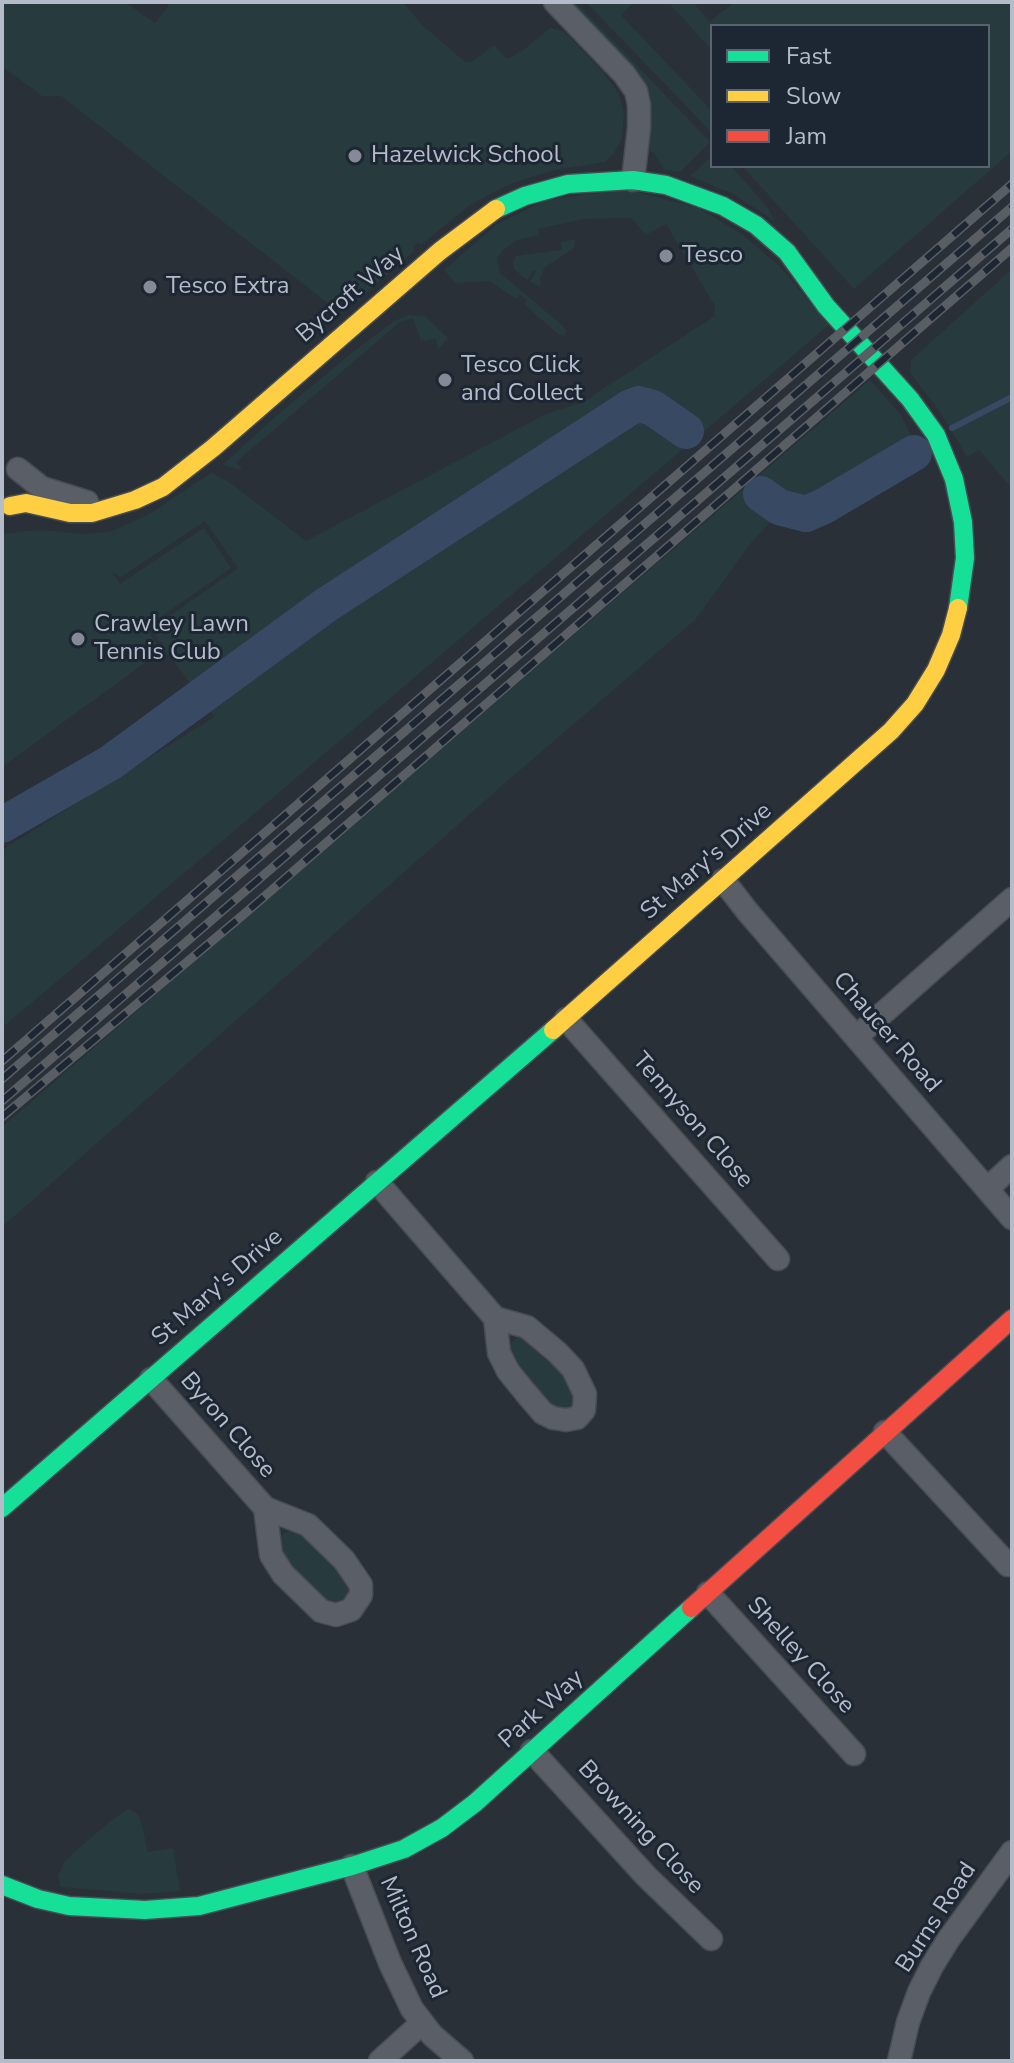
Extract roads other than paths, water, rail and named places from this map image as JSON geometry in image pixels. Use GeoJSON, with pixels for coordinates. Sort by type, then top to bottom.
{"type":"FeatureCollection","features":[{"type":"Feature","properties":{"kind":"street"},"geometry":{"type":"LineString","coordinates":[[555,2],[624,74],[636,91],[640,112],[633,180]]}},
{"type":"Feature","properties":{"kind":"street","name":"Bycroft Way"},"geometry":{"type":"LineString","coordinates":[[6,507],[26,503],[82,514],[107,510],[163,487],[195,463],[440,251],[494,210],[525,196],[568,184],[633,180]]}},
{"type":"Feature","properties":{"kind":"street","name":"St Mary's Drive"},"geometry":{"type":"LineString","coordinates":[[2,1508],[566,1019],[891,731],[915,704],[936,670],[951,635],[962,594],[965,558],[963,522],[954,479],[928,422],[826,306],[787,252],[756,225],[723,206],[666,185],[633,180]]}},
{"type":"Feature","properties":{"kind":"street","name":"Bycroft Way"},"geometry":{"type":"LineString","coordinates":[[10,463],[33,483],[70,499],[109,505],[127,502]]}},
{"type":"Feature","properties":{"kind":"street","name":"Bycroft Way"},"geometry":{"type":"LineString","coordinates":[[6,507],[22,490],[22,477],[10,463]]}},
{"type":"Feature","properties":{"kind":"street","name":"Chaucer Road"},"geometry":{"type":"LineString","coordinates":[[723,880],[1012,1218]]}},
{"type":"Feature","properties":{"kind":"street"},"geometry":{"type":"LineString","coordinates":[[856,1037],[1012,899]]}},
{"type":"Feature","properties":{"kind":"street","name":"Tennyson Close"},"geometry":{"type":"LineString","coordinates":[[566,1019],[778,1259]]}},
{"type":"Feature","properties":{"kind":"street"},"geometry":{"type":"LineString","coordinates":[[987,1189],[1012,1166]]}},
{"type":"Feature","properties":{"kind":"street"},"geometry":{"type":"LineString","coordinates":[[377,1182],[495,1318],[527,1327],[573,1369],[585,1394],[584,1410],[577,1418],[553,1418],[543,1413],[525,1392],[508,1371],[499,1353],[495,1318]]}},
{"type":"Feature","properties":{"kind":"street","name":"Park Way"},"geometry":{"type":"LineString","coordinates":[[2,1885],[38,1899],[69,1906],[112,1910],[178,1909],[220,1902],[352,1866],[404,1849],[442,1828],[532,1751],[1012,1319]]}},
{"type":"Feature","properties":{"kind":"street","name":"Byron Close"},"geometry":{"type":"LineString","coordinates":[[151,1379],[265,1508],[308,1525],[344,1560],[361,1585],[361,1595],[351,1610],[336,1615],[321,1611],[283,1574],[271,1555],[265,1508]]}},
{"type":"Feature","properties":{"kind":"street"},"geometry":{"type":"LineString","coordinates":[[885,1432],[1008,1565]]}},
{"type":"Feature","properties":{"kind":"street","name":"Shelley Close"},"geometry":{"type":"LineString","coordinates":[[708,1593],[854,1754]]}},
{"type":"Feature","properties":{"kind":"street","name":"Browning Close"},"geometry":{"type":"LineString","coordinates":[[532,1751],[646,1876],[711,1939]]}},
{"type":"Feature","properties":{"kind":"street","name":"Burns Road"},"geometry":{"type":"LineString","coordinates":[[899,2061],[908,2022],[932,1966],[1012,1852]]}},
{"type":"Feature","properties":{"kind":"street","name":"Milton Road"},"geometry":{"type":"LineString","coordinates":[[352,1866],[390,1963],[422,2023],[462,2061]]}},
{"type":"Feature","properties":{"kind":"street"},"geometry":{"type":"LineString","coordinates":[[380,2061],[422,2023]]}},
{"type":"Feature","properties":{"kind":"waterway"},"geometry":{"type":"LineString","coordinates":[[952,428],[1012,397]]}},
{"type":"Feature","properties":{"kind":"waterway"},"geometry":{"type":"LineString","coordinates":[[2,825],[110,763],[326,605],[629,408],[639,404],[653,408],[686,431]]}},
{"type":"Feature","properties":{"kind":"waterway"},"geometry":{"type":"LineString","coordinates":[[761,494],[779,507],[806,514],[914,453]]}},
{"type":"Feature","properties":{"kind":"railway"},"geometry":{"type":"LineString","coordinates":[[2,1061],[1012,184]]}},
{"type":"Feature","properties":{"kind":"railway"},"geometry":{"type":"LineString","coordinates":[[2,1079],[1012,207]]}},
{"type":"Feature","properties":{"kind":"railway"},"geometry":{"type":"LineString","coordinates":[[2,1101],[1012,229]]}},
{"type":"Feature","properties":{"kind":"railway"},"geometry":{"type":"LineString","coordinates":[[2,1117],[243,915],[1012,248]]}},
{"type":"Feature","properties":{"kind":"place","name":"Hazelwick School"},"geometry":{"type":"Point","coordinates":[355,156]}},
{"type":"Feature","properties":{"kind":"place","name":"Tesco"},"geometry":{"type":"Point","coordinates":[666,256]}},
{"type":"Feature","properties":{"kind":"place","name":"Tesco Extra"},"geometry":{"type":"Point","coordinates":[150,287]}},
{"type":"Feature","properties":{"kind":"place","name":"Tesco Click and Collect"},"geometry":{"type":"Point","coordinates":[445,380]}},
{"type":"Feature","properties":{"kind":"place","name":"Crawley Lawn Tennis Club"},"geometry":{"type":"Point","coordinates":[78,639]}}]}
